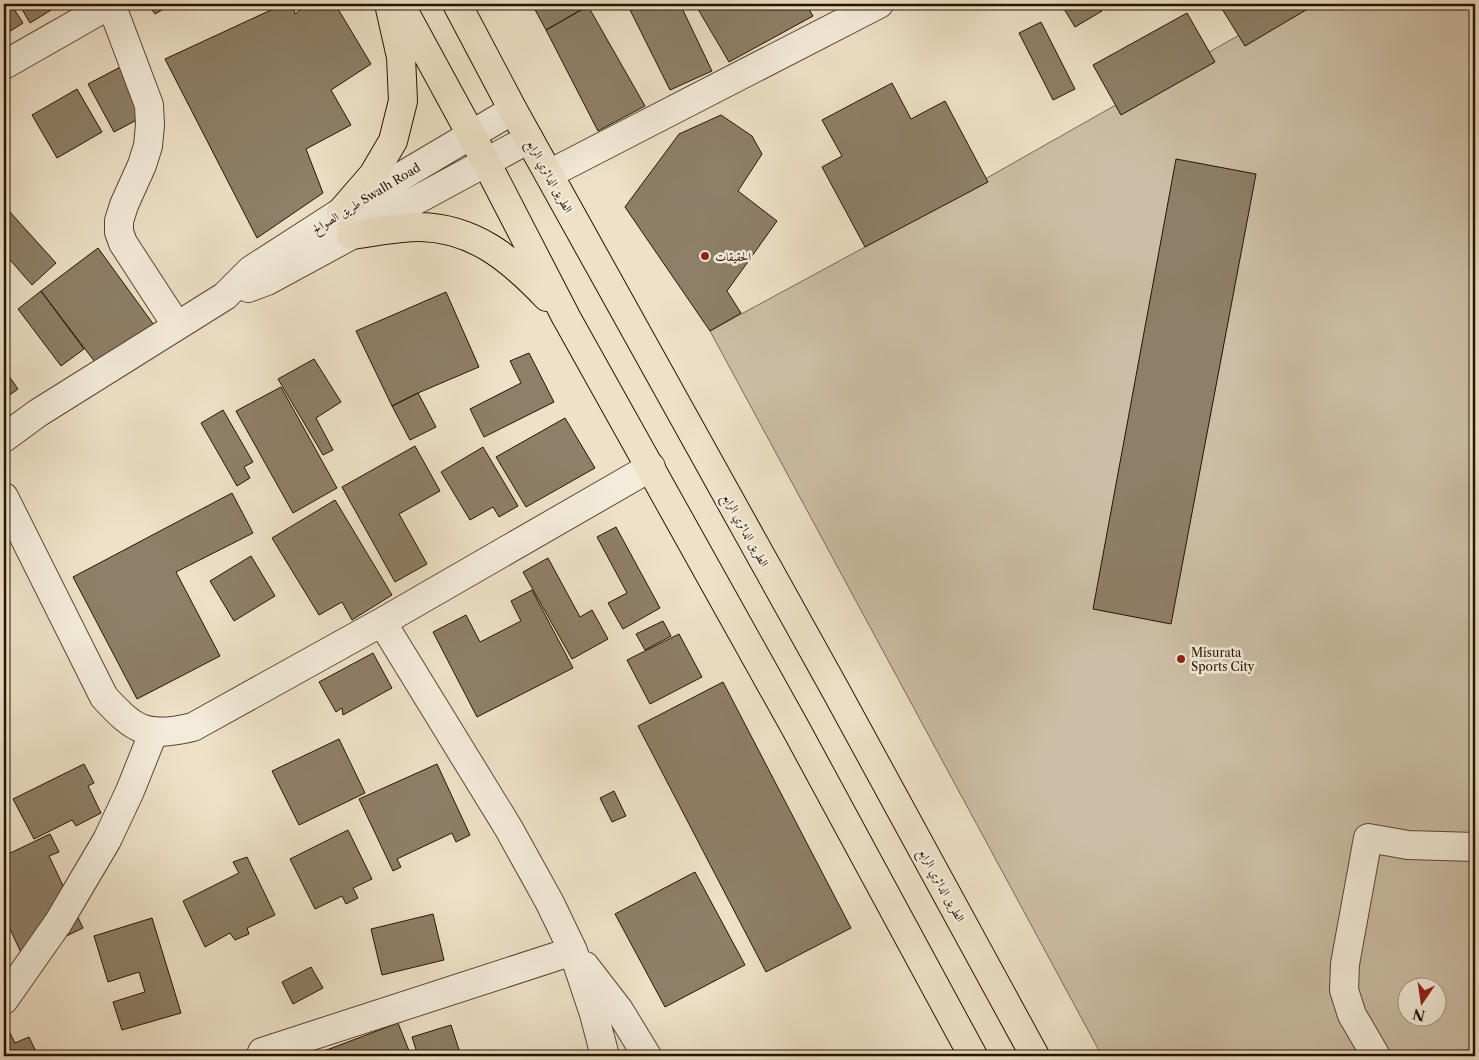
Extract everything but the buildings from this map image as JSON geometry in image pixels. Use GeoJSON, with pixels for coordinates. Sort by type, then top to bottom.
{"type":"FeatureCollection","features":[{"type":"Feature","properties":{"kind":"main road"},"geometry":{"type":"LineString","coordinates":[[389,4],[401,57],[403,101],[393,141],[346,223],[420,227],[450,231],[480,241],[527,276],[566,317]]}},
{"type":"Feature","properties":{"kind":"main road"},"geometry":{"type":"LineString","coordinates":[[400,4],[486,162],[566,317],[796,729],[974,1056]]}},
{"type":"Feature","properties":{"kind":"main road","name":"الطريق الدائري الرابع"},"geometry":{"type":"LineString","coordinates":[[457,4],[513,110],[831,682],[1036,1056]]}},
{"type":"Feature","properties":{"kind":"street"},"geometry":{"type":"LineString","coordinates":[[4,65],[111,4],[149,105],[150,125],[148,146],[142,165],[124,205],[119,221],[119,232],[123,243],[177,326]]}},
{"type":"Feature","properties":{"kind":"street"},"geometry":{"type":"LineString","coordinates":[[549,174],[879,4]]}},
{"type":"Feature","properties":{"kind":"street","name":"طريق الصوالح Swalh Road"},"geometry":{"type":"LineString","coordinates":[[346,223],[471,135],[513,110]]}},
{"type":"Feature","properties":{"kind":"street","name":"طريق الصوالح Swalh Road"},"geometry":{"type":"LineString","coordinates":[[4,438],[38,413],[225,296],[251,270],[346,223],[486,162],[529,139]]}},
{"type":"Feature","properties":{"kind":"street"},"geometry":{"type":"LineString","coordinates":[[4,497],[104,697],[124,719],[144,730],[169,733],[192,727],[382,622],[651,467]]}},
{"type":"Feature","properties":{"kind":"street"},"geometry":{"type":"LineString","coordinates":[[382,622],[509,829],[550,903],[573,951],[594,1014],[605,1056]]}},
{"type":"Feature","properties":{"kind":"street"},"geometry":{"type":"LineString","coordinates":[[4,1000],[58,923],[107,840],[130,791],[154,731]]}},
{"type":"Feature","properties":{"kind":"street"},"geometry":{"type":"LineString","coordinates":[[1376,1056],[1352,1015],[1344,990],[1345,964],[1368,838],[1408,845],[1475,847]]}},
{"type":"Feature","properties":{"kind":"street"},"geometry":{"type":"LineString","coordinates":[[262,1052],[573,951]]}},
{"type":"Feature","properties":{"kind":"street"},"geometry":{"type":"LineString","coordinates":[[573,951],[619,1010],[647,1056]]}},
{"type":"Feature","properties":{"kind":"shaded area","name":"Misurata Sports City"},"geometry":{"type":"Polygon","coordinates":[[[1294,4],[1475,4],[1475,1056],[1102,1056],[710,331],[865,247],[1294,4]]]}},
{"type":"Feature","properties":{"kind":"place","name":"الحقيقات"},"geometry":{"type":"Point","coordinates":[705,256]}},
{"type":"Feature","properties":{"kind":"place","name":"Misurata Sports City"},"geometry":{"type":"Point","coordinates":[1181,659]}}]}
